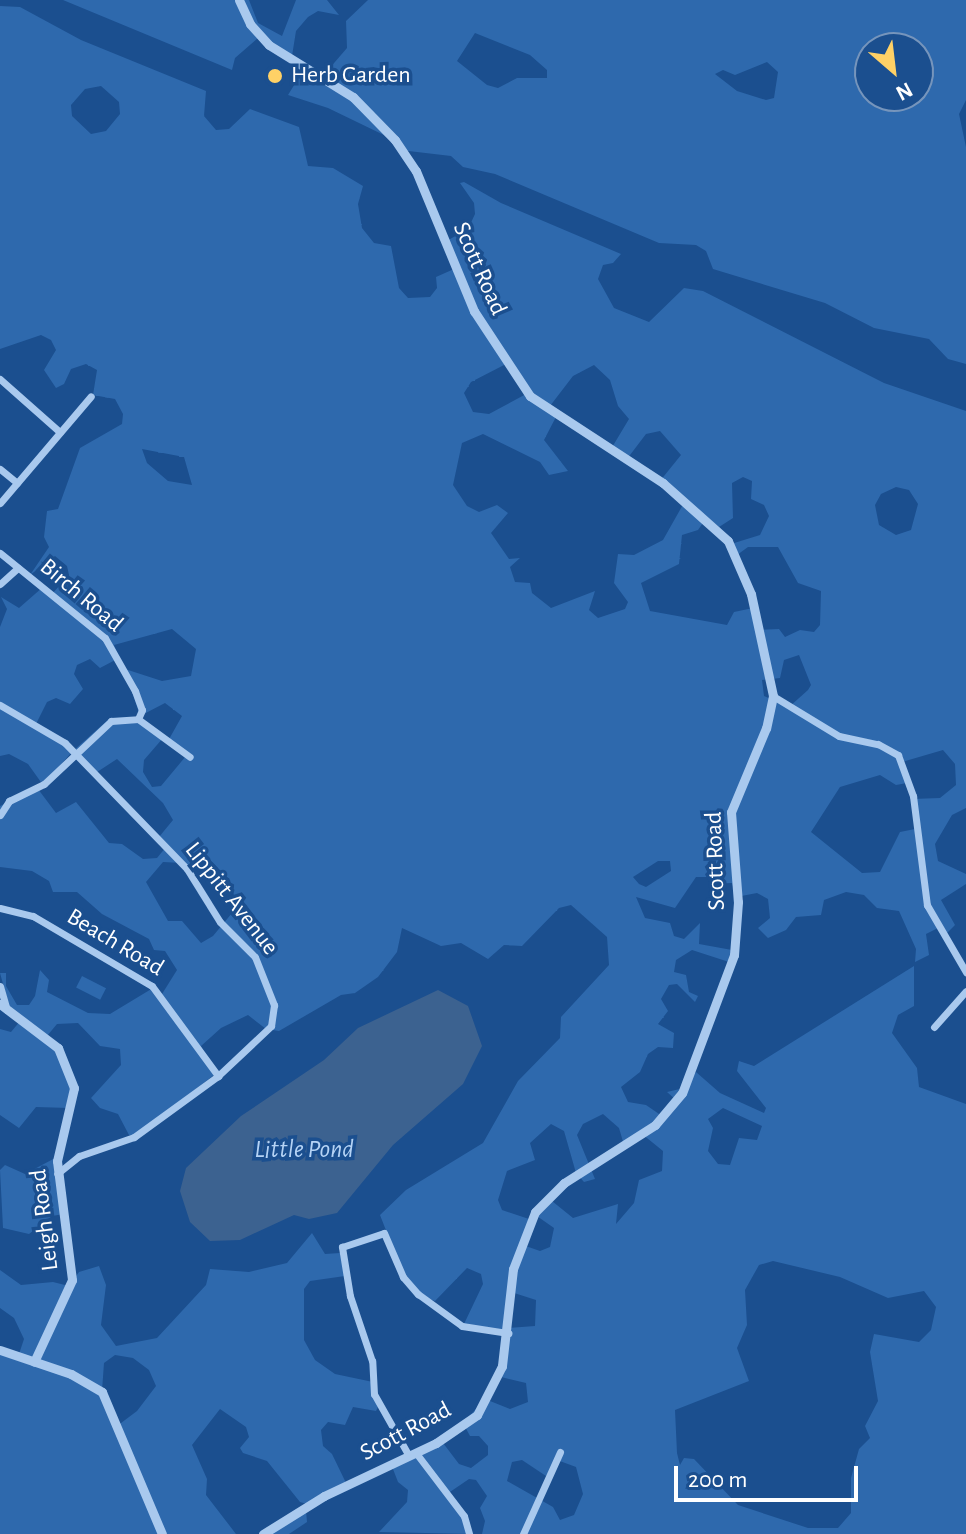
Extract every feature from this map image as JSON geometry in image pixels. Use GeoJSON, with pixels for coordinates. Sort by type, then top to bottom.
{"type":"FeatureCollection","features":[{"type":"Feature","properties":{"kind":"street","name":"Scott Road"},"geometry":{"type":"LineString","coordinates":[[239,0],[250,24],[269,45],[353,97],[406,154],[474,311],[509,371],[530,396],[663,483],[728,541],[751,594],[773,696],[766,728],[735,796],[736,946],[695,1068],[664,1118],[564,1183],[535,1212],[513,1269],[508,1333],[499,1376],[485,1406],[450,1435],[324,1496],[263,1534]]}},
{"type":"Feature","properties":{"kind":"street"},"geometry":{"type":"LineString","coordinates":[[0,379],[60,432]]}},
{"type":"Feature","properties":{"kind":"street"},"geometry":{"type":"LineString","coordinates":[[0,503],[91,396]]}},
{"type":"Feature","properties":{"kind":"street"},"geometry":{"type":"LineString","coordinates":[[0,469],[17,483]]}},
{"type":"Feature","properties":{"kind":"street","name":"Birch Road"},"geometry":{"type":"LineString","coordinates":[[0,553],[111,645],[138,699],[138,719]]}},
{"type":"Feature","properties":{"kind":"street"},"geometry":{"type":"LineString","coordinates":[[0,584],[18,568]]}},
{"type":"Feature","properties":{"kind":"street"},"geometry":{"type":"LineString","coordinates":[[773,696],[839,736],[878,744],[898,755],[913,796],[927,905],[966,972]]}},
{"type":"Feature","properties":{"kind":"street","name":"Lippitt Avenue"},"geometry":{"type":"LineString","coordinates":[[0,705],[59,738],[187,869],[220,922],[261,968],[275,1016],[260,1038],[218,1076],[134,1137],[79,1156],[57,1174]]}},
{"type":"Feature","properties":{"kind":"street"},"geometry":{"type":"LineString","coordinates":[[0,815],[9,801],[44,784],[104,724],[138,719],[190,757]]}},
{"type":"Feature","properties":{"kind":"street","name":"Beach Road"},"geometry":{"type":"LineString","coordinates":[[0,908],[33,916],[152,986],[218,1076]]}},
{"type":"Feature","properties":{"kind":"street"},"geometry":{"type":"LineString","coordinates":[[0,986],[4,1007]]}},
{"type":"Feature","properties":{"kind":"street"},"geometry":{"type":"LineString","coordinates":[[934,1027],[966,991]]}},
{"type":"Feature","properties":{"kind":"street","name":"Leigh Road"},"geometry":{"type":"LineString","coordinates":[[4,1007],[52,1043],[72,1075],[74,1092],[57,1174],[72,1280],[34,1362]]}},
{"type":"Feature","properties":{"kind":"street"},"geometry":{"type":"LineString","coordinates":[[469,1534],[464,1516],[413,1454],[374,1394],[372,1361],[341,1256],[342,1247],[384,1233],[403,1277],[418,1294],[462,1326],[508,1333]]}},
{"type":"Feature","properties":{"kind":"street"},"geometry":{"type":"LineString","coordinates":[[0,1350],[86,1381],[107,1400],[162,1534]]}},
{"type":"Feature","properties":{"kind":"street"},"geometry":{"type":"LineString","coordinates":[[523,1534],[560,1452]]}},
{"type":"Feature","properties":{"kind":"shaded area"},"geometry":{"type":"Polygon","coordinates":[[[63,0],[249,0],[258,23],[282,36],[296,0],[327,0],[339,15],[318,11],[308,17],[296,31],[292,56],[259,37],[235,58],[232,70],[63,0]]]}},
{"type":"Feature","properties":{"kind":"shaded area"},"geometry":{"type":"Polygon","coordinates":[[[368,0],[966,0],[966,100],[959,114],[966,147],[966,364],[948,359],[929,339],[874,328],[825,303],[713,269],[706,251],[696,245],[659,243],[495,174],[463,167],[451,156],[400,150],[390,138],[328,108],[288,95],[304,69],[322,77],[347,48],[346,21],[368,0]],[[475,33],[457,61],[487,85],[498,88],[517,78],[547,78],[547,70],[530,55],[475,33]],[[767,62],[735,75],[723,70],[715,74],[737,91],[766,100],[774,98],[778,72],[767,62]]]}},
{"type":"Feature","properties":{"kind":"shaded area"},"geometry":{"type":"Polygon","coordinates":[[[0,6],[20,7],[81,40],[206,91],[204,116],[216,130],[229,129],[250,109],[299,127],[308,166],[333,168],[363,186],[358,204],[362,228],[374,243],[391,246],[399,288],[408,298],[430,297],[437,288],[436,277],[454,269],[443,243],[468,229],[475,214],[474,203],[460,183],[464,182],[501,203],[621,254],[613,263],[603,265],[598,279],[614,308],[649,322],[684,288],[703,291],[884,383],[966,411],[966,808],[952,815],[935,844],[938,861],[966,874],[966,884],[941,900],[955,925],[944,936],[938,928],[926,934],[929,955],[915,962],[916,949],[899,911],[877,908],[864,895],[846,892],[824,900],[821,915],[796,917],[786,930],[768,938],[758,928],[770,918],[768,899],[757,893],[736,897],[732,883],[710,884],[708,877],[696,877],[675,908],[636,897],[645,918],[670,923],[674,936],[684,939],[700,923],[699,944],[732,950],[729,962],[692,950],[676,960],[674,972],[686,975],[689,992],[698,996],[695,1002],[677,984],[669,985],[661,999],[668,1011],[658,1024],[674,1033],[673,1048],[658,1047],[648,1054],[640,1072],[621,1087],[628,1102],[646,1105],[662,1116],[676,1100],[667,1092],[684,1088],[696,1072],[720,1093],[764,1113],[766,1108],[737,1071],[739,1061],[754,1066],[914,966],[914,1006],[898,1015],[892,1033],[917,1068],[919,1087],[966,1104],[966,1534],[482,1534],[485,1521],[480,1508],[487,1496],[476,1480],[469,1479],[447,1494],[472,1534],[379,1532],[407,1502],[408,1490],[398,1482],[391,1464],[440,1439],[459,1464],[471,1468],[488,1455],[488,1446],[479,1436],[470,1436],[463,1423],[485,1399],[510,1409],[528,1402],[526,1383],[497,1376],[506,1332],[464,1324],[483,1284],[481,1274],[467,1268],[435,1301],[423,1297],[405,1279],[380,1215],[406,1190],[483,1143],[518,1081],[560,1038],[561,1017],[609,965],[607,937],[571,905],[559,908],[522,946],[504,945],[488,959],[461,943],[441,946],[402,928],[397,952],[378,977],[355,993],[341,995],[279,1031],[266,1029],[248,1015],[221,1028],[201,1046],[215,1074],[137,1136],[129,1135],[118,1114],[100,1108],[91,1098],[121,1065],[120,1049],[100,1046],[78,1023],[57,1024],[47,1036],[71,1077],[69,1108],[36,1107],[19,1128],[0,1115],[0,1029],[11,1032],[21,1020],[10,1009],[0,973],[6,973],[6,986],[17,1005],[29,1005],[35,996],[40,970],[49,980],[47,992],[88,1013],[110,1014],[153,988],[162,994],[177,970],[165,951],[154,950],[149,939],[102,914],[77,892],[53,892],[49,881],[32,871],[0,867],[0,806],[38,789],[56,813],[76,802],[109,843],[122,844],[143,859],[157,858],[166,847],[159,837],[173,820],[163,803],[117,759],[94,774],[71,753],[43,785],[28,764],[9,754],[0,756],[0,627],[7,609],[1,597],[19,608],[43,587],[52,594],[69,575],[67,566],[55,556],[30,575],[49,547],[44,537],[47,511],[58,509],[80,448],[122,424],[123,414],[115,399],[93,395],[97,370],[86,364],[71,369],[64,384],[56,388],[44,370],[56,350],[51,340],[41,335],[0,349],[0,6]],[[101,86],[85,89],[71,105],[72,116],[91,134],[106,131],[120,114],[119,102],[101,86]],[[506,364],[471,382],[464,393],[473,412],[489,414],[528,393],[506,364]],[[594,365],[573,376],[550,406],[557,415],[544,440],[568,471],[549,475],[540,462],[483,434],[462,443],[453,485],[467,506],[479,512],[497,505],[508,513],[491,533],[509,559],[520,558],[510,567],[515,582],[530,583],[532,593],[551,608],[595,591],[589,610],[598,618],[625,609],[628,602],[614,583],[618,554],[634,555],[663,540],[685,501],[660,481],[681,455],[660,431],[646,434],[627,459],[611,449],[629,419],[618,406],[610,380],[594,365]],[[142,449],[147,463],[168,481],[192,485],[184,457],[142,449]],[[743,477],[732,483],[733,518],[719,527],[707,517],[698,530],[682,535],[679,564],[641,583],[650,611],[727,625],[734,612],[753,608],[757,630],[779,629],[785,637],[800,630],[814,632],[820,625],[821,591],[798,583],[778,547],[748,547],[737,555],[731,544],[760,535],[769,516],[764,505],[751,499],[752,481],[743,477]],[[896,487],[881,494],[875,505],[879,525],[896,535],[911,530],[918,504],[909,490],[896,487]],[[172,629],[114,645],[119,658],[100,668],[90,659],[77,665],[74,674],[83,689],[70,704],[56,698],[47,702],[36,724],[73,751],[109,719],[136,717],[163,738],[144,760],[143,772],[152,787],[161,786],[186,756],[168,741],[182,716],[165,703],[140,716],[125,669],[162,681],[191,676],[196,649],[172,629]],[[799,655],[784,660],[780,678],[762,680],[764,696],[789,707],[811,685],[799,655]],[[943,750],[902,762],[907,783],[896,785],[880,775],[840,787],[811,832],[862,873],[880,872],[900,832],[915,829],[912,799],[940,798],[956,785],[955,764],[943,750]],[[210,860],[190,872],[182,863],[163,862],[146,882],[168,921],[182,921],[201,943],[213,936],[237,907],[230,880],[210,860]],[[658,861],[633,877],[646,887],[671,871],[670,861],[658,861]],[[723,1108],[708,1119],[713,1128],[708,1151],[718,1164],[730,1165],[739,1138],[757,1140],[762,1126],[723,1108]],[[603,1114],[583,1124],[577,1135],[595,1179],[584,1182],[576,1173],[564,1131],[551,1124],[530,1143],[535,1160],[507,1171],[498,1200],[502,1210],[529,1219],[520,1244],[540,1251],[550,1247],[554,1228],[534,1214],[547,1197],[573,1218],[618,1204],[616,1224],[634,1203],[639,1180],[662,1171],[663,1151],[642,1134],[624,1145],[619,1128],[603,1114]],[[773,1261],[759,1265],[745,1290],[747,1325],[737,1348],[749,1381],[675,1410],[680,1465],[684,1458],[694,1459],[738,1505],[808,1528],[838,1528],[851,1513],[851,1478],[859,1449],[870,1438],[865,1426],[878,1401],[870,1352],[874,1334],[919,1342],[931,1330],[936,1307],[924,1291],[888,1298],[840,1277],[773,1261]],[[511,1292],[507,1328],[535,1326],[536,1300],[511,1292]],[[522,1460],[512,1462],[507,1481],[553,1507],[560,1520],[574,1515],[583,1494],[576,1467],[557,1460],[546,1476],[522,1460]]]}},
{"type":"Feature","properties":{"kind":"shaded area"},"geometry":{"type":"Polygon","coordinates":[[[82,976],[106,988],[100,1000],[76,988],[82,976]]]}},
{"type":"Feature","properties":{"kind":"shaded area"},"geometry":{"type":"Polygon","coordinates":[[[57,1157],[64,1214],[52,1216],[29,1234],[3,1228],[0,1170],[5,1165],[25,1174],[57,1157]]]}},
{"type":"Feature","properties":{"kind":"shaded area"},"geometry":{"type":"Polygon","coordinates":[[[312,1233],[325,1254],[340,1253],[345,1276],[310,1281],[304,1289],[304,1340],[315,1360],[335,1374],[373,1382],[378,1407],[376,1411],[353,1407],[345,1425],[328,1422],[321,1430],[323,1446],[332,1454],[347,1485],[307,1504],[300,1502],[267,1461],[243,1453],[240,1448],[249,1437],[246,1427],[220,1409],[192,1445],[207,1479],[206,1495],[236,1534],[0,1534],[0,1349],[19,1354],[24,1339],[14,1318],[0,1308],[0,1270],[21,1285],[53,1282],[69,1286],[79,1272],[99,1266],[106,1285],[101,1325],[116,1346],[157,1338],[206,1285],[210,1269],[249,1272],[287,1263],[312,1233]],[[115,1355],[104,1363],[102,1391],[117,1426],[137,1411],[156,1386],[149,1370],[133,1358],[115,1355]]]}},
{"type":"Feature","properties":{"kind":"shaded area"},"geometry":{"type":"Polygon","coordinates":[[[306,1510],[307,1522],[289,1534],[262,1534],[306,1510]]]}},
{"type":"Feature","properties":{"kind":"water","name":"Little Pond"},"geometry":{"type":"Polygon","coordinates":[[[438,990],[468,1006],[482,1046],[463,1084],[393,1145],[337,1213],[309,1219],[294,1215],[240,1240],[210,1241],[190,1222],[180,1191],[186,1168],[241,1116],[324,1060],[358,1028],[438,990]]]}},
{"type":"Feature","properties":{"kind":"place","name":"Herb Garden"},"geometry":{"type":"Point","coordinates":[275,76]}}]}
